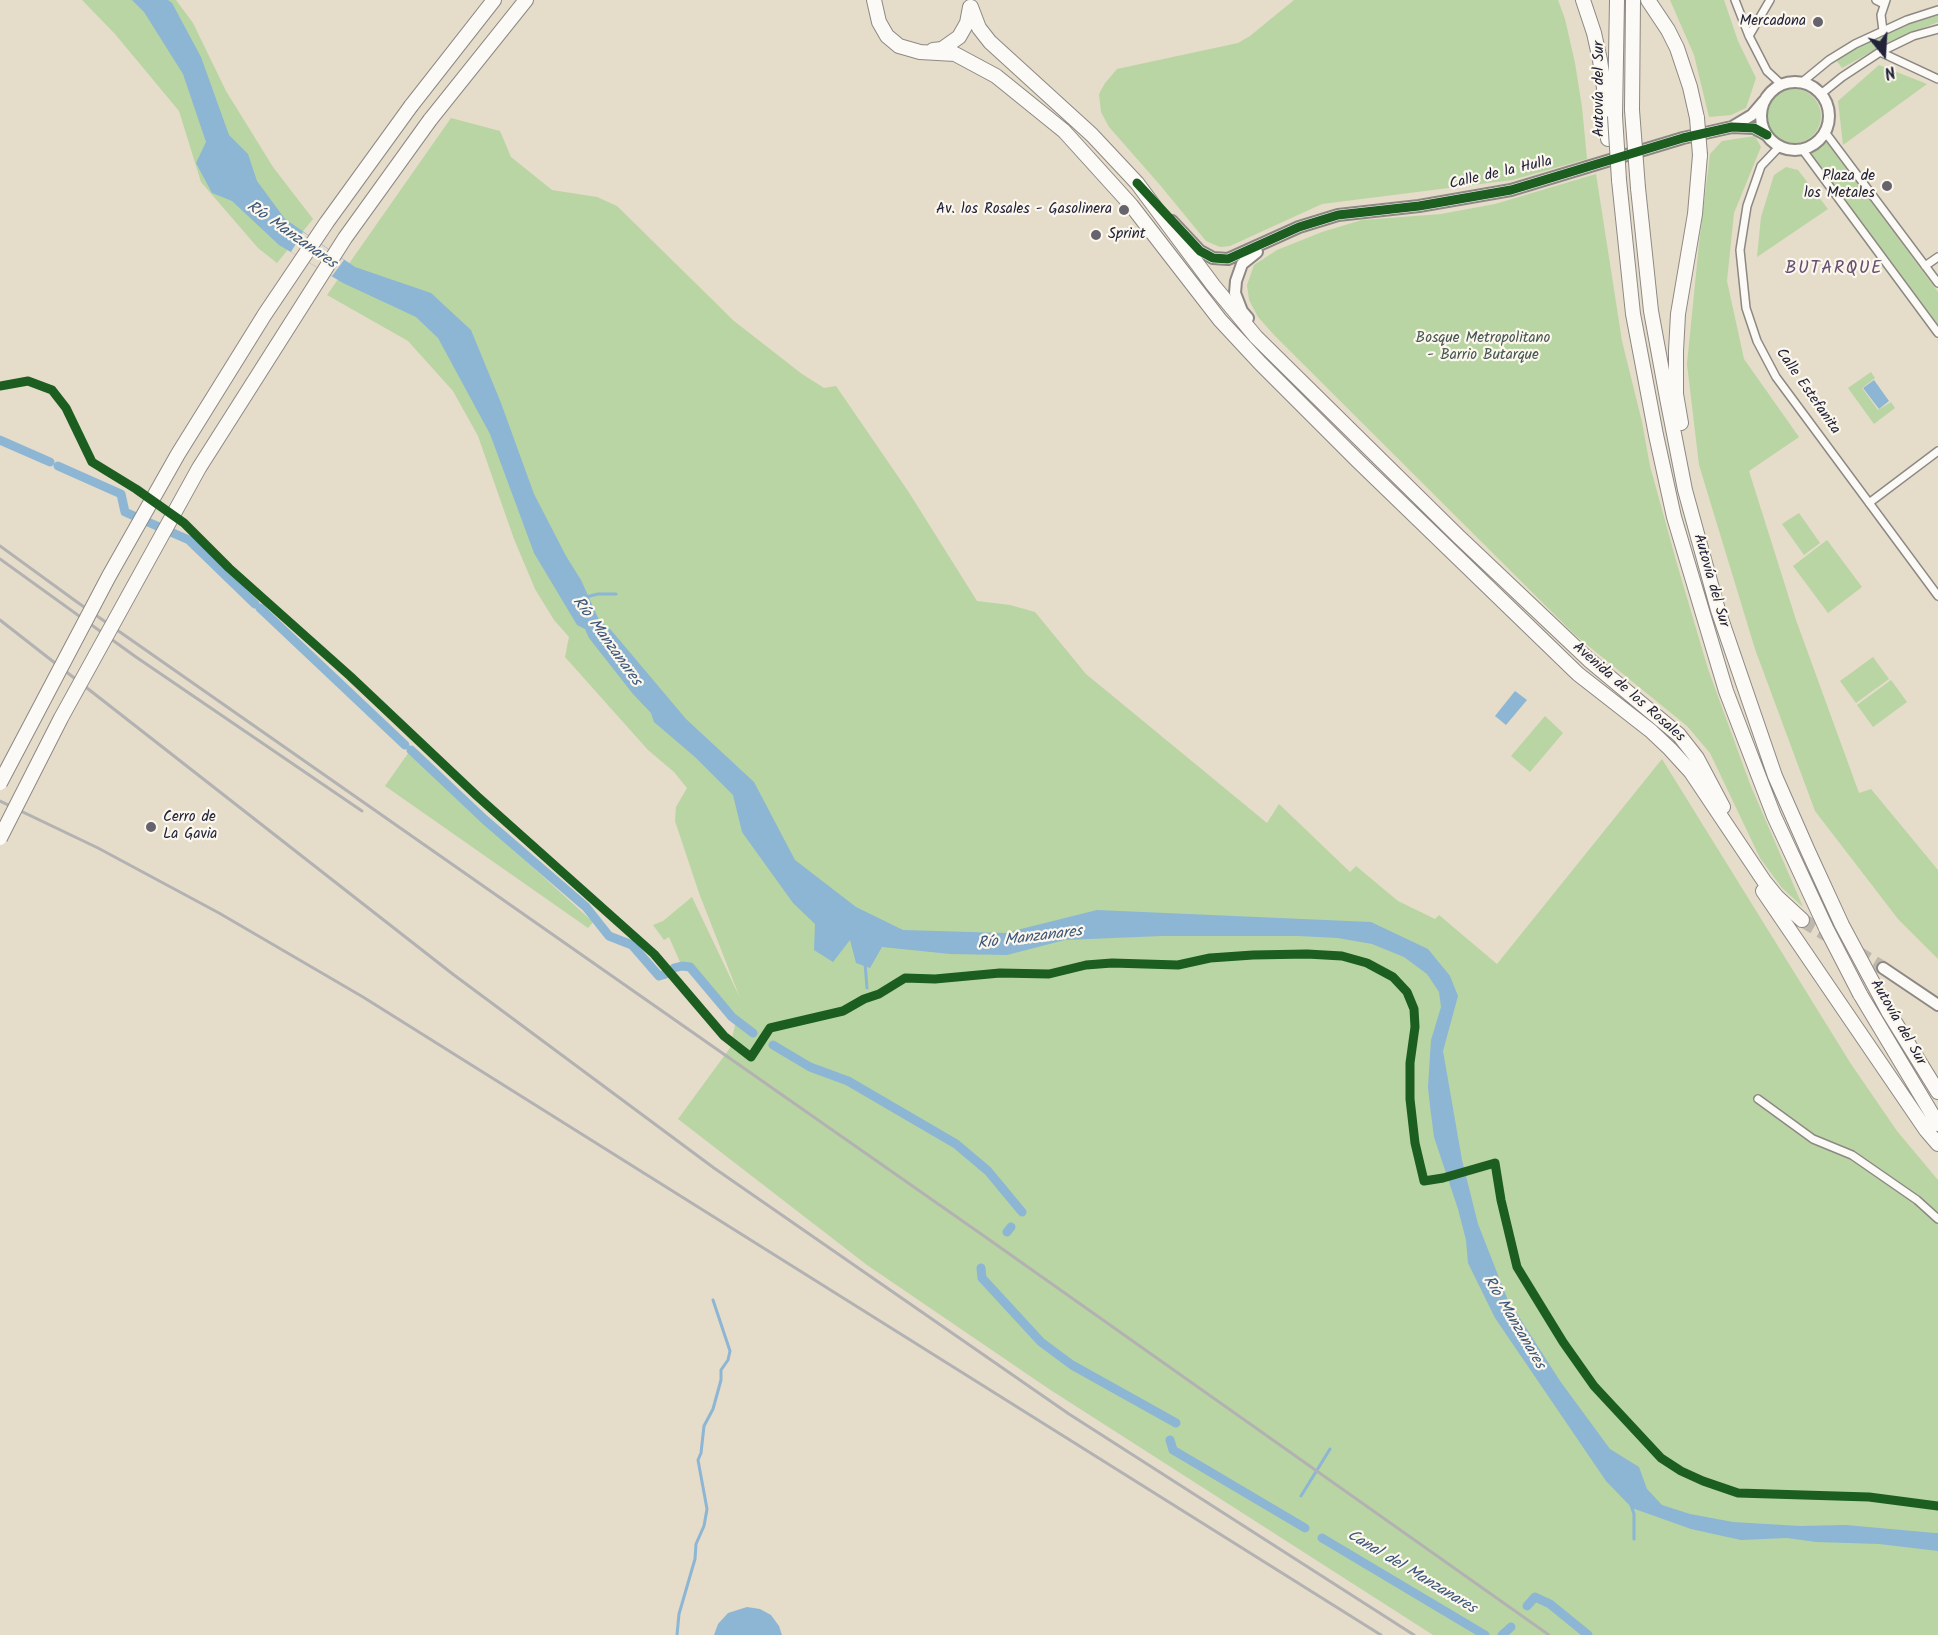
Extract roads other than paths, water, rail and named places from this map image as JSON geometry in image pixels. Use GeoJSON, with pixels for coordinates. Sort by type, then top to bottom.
{"type":"FeatureCollection","features":[{"type":"Feature","properties":{"kind":"highway"},"geometry":{"type":"LineString","coordinates":[[0,783],[109,576],[178,454],[265,314],[327,222],[411,106],[494,0]]}},
{"type":"Feature","properties":{"kind":"highway"},"geometry":{"type":"LineString","coordinates":[[0,838],[67,708],[199,468],[345,238],[430,120],[526,0]]}},
{"type":"Feature","properties":{"kind":"highway","name":"Avenida de los Rosales"},"geometry":{"type":"LineString","coordinates":[[876,0],[878,19],[887,36],[899,46],[920,52],[955,54],[996,76],[1064,131],[1131,205],[1220,320],[1260,363],[1578,674],[1651,731],[1670,749],[1691,772],[1764,881],[1777,897],[1802,920]]}},
{"type":"Feature","properties":{"kind":"highway"},"geometry":{"type":"LineString","coordinates":[[1583,0],[1594,33],[1611,114]]}},
{"type":"Feature","properties":{"kind":"highway","name":"Autovía del Sur"},"geometry":{"type":"LineString","coordinates":[[1617,0],[1611,114],[1633,314],[1664,474],[1695,593],[1726,692],[1774,816],[1826,928],[1860,994],[1938,1124]]}},
{"type":"Feature","properties":{"kind":"highway","name":"Autovía del Sur"},"geometry":{"type":"LineString","coordinates":[[1633,0],[1632,110],[1651,312],[1683,478],[1718,610],[1758,729],[1798,830],[1847,934],[1888,1011],[1938,1092]]}},
{"type":"Feature","properties":{"kind":"highway"},"geometry":{"type":"LineString","coordinates":[[1648,0],[1668,30],[1683,65],[1697,118],[1700,155],[1698,191],[1678,314],[1676,394],[1695,496],[1698,537]]}},
{"type":"Feature","properties":{"kind":"highway"},"geometry":{"type":"LineString","coordinates":[[920,52],[942,49],[959,37],[967,22],[970,3]]}},
{"type":"Feature","properties":{"kind":"highway","name":"Avenida de los Rosales"},"geometry":{"type":"LineString","coordinates":[[970,3],[979,28],[990,42],[1092,135],[1137,183],[1213,285],[1256,337],[1589,660],[1679,735],[1697,758],[1711,783],[1740,845]]}},
{"type":"Feature","properties":{"kind":"highway"},"geometry":{"type":"LineString","coordinates":[[1670,749],[1826,983],[1926,1130],[1938,1144]]}},
{"type":"Feature","properties":{"kind":"street"},"geometry":{"type":"LineString","coordinates":[[1736,0],[1749,36],[1767,71],[1782,85]]}},
{"type":"Feature","properties":{"kind":"street"},"geometry":{"type":"LineString","coordinates":[[1749,36],[1770,0]]}},
{"type":"Feature","properties":{"kind":"street"},"geometry":{"type":"LineString","coordinates":[[1876,0],[1885,2],[1881,15],[1882,32]]}},
{"type":"Feature","properties":{"kind":"street"},"geometry":{"type":"LineString","coordinates":[[1802,83],[1841,53],[1907,20],[1938,10]]}},
{"type":"Feature","properties":{"kind":"street"},"geometry":{"type":"LineString","coordinates":[[1821,94],[1880,52],[1913,36],[1938,28]]}},
{"type":"Feature","properties":{"kind":"street"},"geometry":{"type":"LineString","coordinates":[[1880,52],[1938,79]]}},
{"type":"Feature","properties":{"kind":"street"},"geometry":{"type":"LineString","coordinates":[[1802,83],[1816,89],[1821,94],[1827,106],[1829,119],[1825,132],[1815,143],[1802,149],[1780,146],[1754,128],[1732,127],[1752,115],[1773,90],[1782,85],[1802,83]]}},
{"type":"Feature","properties":{"kind":"street"},"geometry":{"type":"LineString","coordinates":[[1766,99],[1761,117],[1767,135]]}},
{"type":"Feature","properties":{"kind":"street","name":"Calle de la Hulla"},"geometry":{"type":"LineString","coordinates":[[1274,239],[1299,227],[1338,215],[1419,206],[1511,190],[1683,138],[1732,127]]}},
{"type":"Feature","properties":{"kind":"street"},"geometry":{"type":"LineString","coordinates":[[1825,132],[1938,283]]}},
{"type":"Feature","properties":{"kind":"street","name":"Calle Estefanita"},"geometry":{"type":"LineString","coordinates":[[1780,146],[1761,166],[1747,206],[1740,250],[1746,308],[1767,363],[1938,596]]}},
{"type":"Feature","properties":{"kind":"street"},"geometry":{"type":"LineString","coordinates":[[1802,149],[1938,333]]}},
{"type":"Feature","properties":{"kind":"street"},"geometry":{"type":"LineString","coordinates":[[1137,183],[1200,251],[1213,258],[1228,260],[1274,239]]}},
{"type":"Feature","properties":{"kind":"street"},"geometry":{"type":"LineString","coordinates":[[1274,239],[1242,264],[1236,281],[1235,293],[1242,311],[1317,398]]}},
{"type":"Feature","properties":{"kind":"street"},"geometry":{"type":"LineString","coordinates":[[1925,266],[1938,257]]}},
{"type":"Feature","properties":{"kind":"street"},"geometry":{"type":"LineString","coordinates":[[1869,503],[1938,451]]}},
{"type":"Feature","properties":{"kind":"street"},"geometry":{"type":"LineString","coordinates":[[1883,968],[1938,1005]]}},
{"type":"Feature","properties":{"kind":"street"},"geometry":{"type":"LineString","coordinates":[[1758,1099],[1813,1139],[1852,1155],[1917,1200],[1938,1219]]}},
{"type":"Feature","properties":{"kind":"water","name":"Río Manzanares"},"geometry":{"type":"Polygon","coordinates":[[[132,0],[168,0],[172,3],[201,57],[229,135],[248,154],[257,181],[285,219],[355,267],[431,293],[471,330],[501,403],[534,494],[581,580],[599,620],[611,630],[686,719],[754,782],[795,860],[856,907],[903,930],[1005,933],[1097,910],[1371,922],[1428,949],[1450,976],[1458,996],[1443,1051],[1462,1160],[1478,1224],[1507,1298],[1560,1381],[1610,1449],[1639,1467],[1647,1489],[1662,1505],[1690,1514],[1733,1522],[1800,1526],[1846,1525],[1938,1533],[1938,1551],[1879,1544],[1816,1542],[1787,1538],[1741,1540],[1691,1529],[1632,1508],[1606,1481],[1495,1318],[1468,1263],[1466,1240],[1434,1137],[1430,1106],[1428,1087],[1431,1040],[1441,1007],[1439,992],[1427,974],[1404,957],[1372,944],[1338,938],[1298,936],[1162,936],[1065,940],[1007,955],[950,954],[882,947],[870,968],[856,963],[850,940],[833,962],[814,950],[815,924],[793,903],[742,832],[733,795],[695,757],[654,722],[651,713],[589,638],[585,629],[577,625],[534,553],[490,434],[438,338],[416,317],[343,283],[279,245],[232,201],[212,193],[196,163],[206,142],[183,74],[144,12],[132,0]]]}},
{"type":"Feature","properties":{"kind":"water"},"geometry":{"type":"Polygon","coordinates":[[[1874,380],[1889,401],[1879,409],[1863,388],[1874,380]]]}},
{"type":"Feature","properties":{"kind":"water"},"geometry":{"type":"Polygon","coordinates":[[[1515,691],[1527,700],[1506,725],[1495,716],[1515,691]]]}},
{"type":"Feature","properties":{"kind":"water"},"geometry":{"type":"Polygon","coordinates":[[[747,1607],[760,1609],[771,1615],[782,1635],[714,1635],[718,1624],[728,1613],[747,1607]]]}},
{"type":"Feature","properties":{"kind":"waterway","name":"Canal del Manzanares"},"geometry":{"type":"LineString","coordinates":[[0,440],[50,462]]}},
{"type":"Feature","properties":{"kind":"waterway","name":"Canal del Manzanares"},"geometry":{"type":"LineString","coordinates":[[58,466],[121,494],[125,512],[189,540],[255,604]]}},
{"type":"Feature","properties":{"kind":"waterway","name":"Río Manzanares"},"geometry":{"type":"LineString","coordinates":[[586,597],[616,594]]}},
{"type":"Feature","properties":{"kind":"waterway","name":"Canal del Manzanares"},"geometry":{"type":"LineString","coordinates":[[260,608],[405,745]]}},
{"type":"Feature","properties":{"kind":"waterway","name":"Canal del Manzanares"},"geometry":{"type":"LineString","coordinates":[[411,750],[484,819],[586,907],[609,936],[632,945],[659,976],[666,974]]}},
{"type":"Feature","properties":{"kind":"waterway"},"geometry":{"type":"LineString","coordinates":[[865,963],[867,988]]}},
{"type":"Feature","properties":{"kind":"waterway","name":"Canal del Manzanares"},"geometry":{"type":"LineString","coordinates":[[674,968],[690,967],[732,1017],[753,1033]]}},
{"type":"Feature","properties":{"kind":"waterway","name":"Canal del Manzanares"},"geometry":{"type":"LineString","coordinates":[[773,1045],[810,1067],[848,1081],[956,1144],[988,1171],[1022,1212]]}},
{"type":"Feature","properties":{"kind":"waterway","name":"Canal del Manzanares"},"geometry":{"type":"LineString","coordinates":[[1007,1232],[1011,1227]]}},
{"type":"Feature","properties":{"kind":"waterway","name":"Canal del Manzanares"},"geometry":{"type":"LineString","coordinates":[[981,1268],[982,1278],[1041,1342],[1072,1365],[1176,1423]]}},
{"type":"Feature","properties":{"kind":"waterway"},"geometry":{"type":"LineString","coordinates":[[677,1635],[679,1614],[707,1509],[698,1460],[704,1426],[713,1409],[721,1380],[721,1370],[728,1360],[730,1351],[713,1300]]}},
{"type":"Feature","properties":{"kind":"waterway","name":"Canal del Manzanares"},"geometry":{"type":"LineString","coordinates":[[1170,1440],[1173,1450],[1305,1528]]}},
{"type":"Feature","properties":{"kind":"waterway"},"geometry":{"type":"LineString","coordinates":[[1301,1496],[1330,1449]]}},
{"type":"Feature","properties":{"kind":"waterway"},"geometry":{"type":"LineString","coordinates":[[1631,1505],[1634,1514],[1634,1539]]}},
{"type":"Feature","properties":{"kind":"waterway","name":"Canal del Manzanares"},"geometry":{"type":"LineString","coordinates":[[1322,1538],[1485,1635]]}},
{"type":"Feature","properties":{"kind":"waterway","name":"Canal del Manzanares"},"geometry":{"type":"LineString","coordinates":[[1527,1606],[1535,1597],[1550,1604],[1588,1635]]}},
{"type":"Feature","properties":{"kind":"waterway","name":"Canal del Manzanares"},"geometry":{"type":"LineString","coordinates":[[1502,1635],[1511,1627]]}},
{"type":"Feature","properties":{"kind":"tunnel"},"geometry":{"type":"LineString","coordinates":[[1802,920],[1883,968]]}},
{"type":"Feature","properties":{"kind":"railway"},"geometry":{"type":"LineString","coordinates":[[0,546],[1549,1635]]}},
{"type":"Feature","properties":{"kind":"railway"},"geometry":{"type":"LineString","coordinates":[[0,559],[136,657],[362,811]]}},
{"type":"Feature","properties":{"kind":"railway"},"geometry":{"type":"LineString","coordinates":[[0,620],[454,975],[714,1168],[1069,1414],[1414,1635]]}},
{"type":"Feature","properties":{"kind":"railway"},"geometry":{"type":"LineString","coordinates":[[0,801],[98,848],[219,913],[363,997],[1381,1635]]}},
{"type":"Feature","properties":{"kind":"place","name":"Mercadona"},"geometry":{"type":"Point","coordinates":[1818,22]}},
{"type":"Feature","properties":{"kind":"place","name":"Plaza de los Metales"},"geometry":{"type":"Point","coordinates":[1887,186]}},
{"type":"Feature","properties":{"kind":"place","name":"Av. los Rosales - Gasolinera"},"geometry":{"type":"Point","coordinates":[1124,210]}},
{"type":"Feature","properties":{"kind":"place","name":"Sprint"},"geometry":{"type":"Point","coordinates":[1096,235]}},
{"type":"Feature","properties":{"kind":"place","name":"Cerro de La Gavia"},"geometry":{"type":"Point","coordinates":[151,827]}},
{"type":"Feature","properties":{"kind":"district","name":"BUTARQUE"},"geometry":{"type":"Point","coordinates":[1834,270]}},
{"type":"Feature","properties":{"kind":"park label","name":"Bosque Metropolitano - Barrio Butarque"},"geometry":{"type":"Point","coordinates":[1483,348]}}]}
